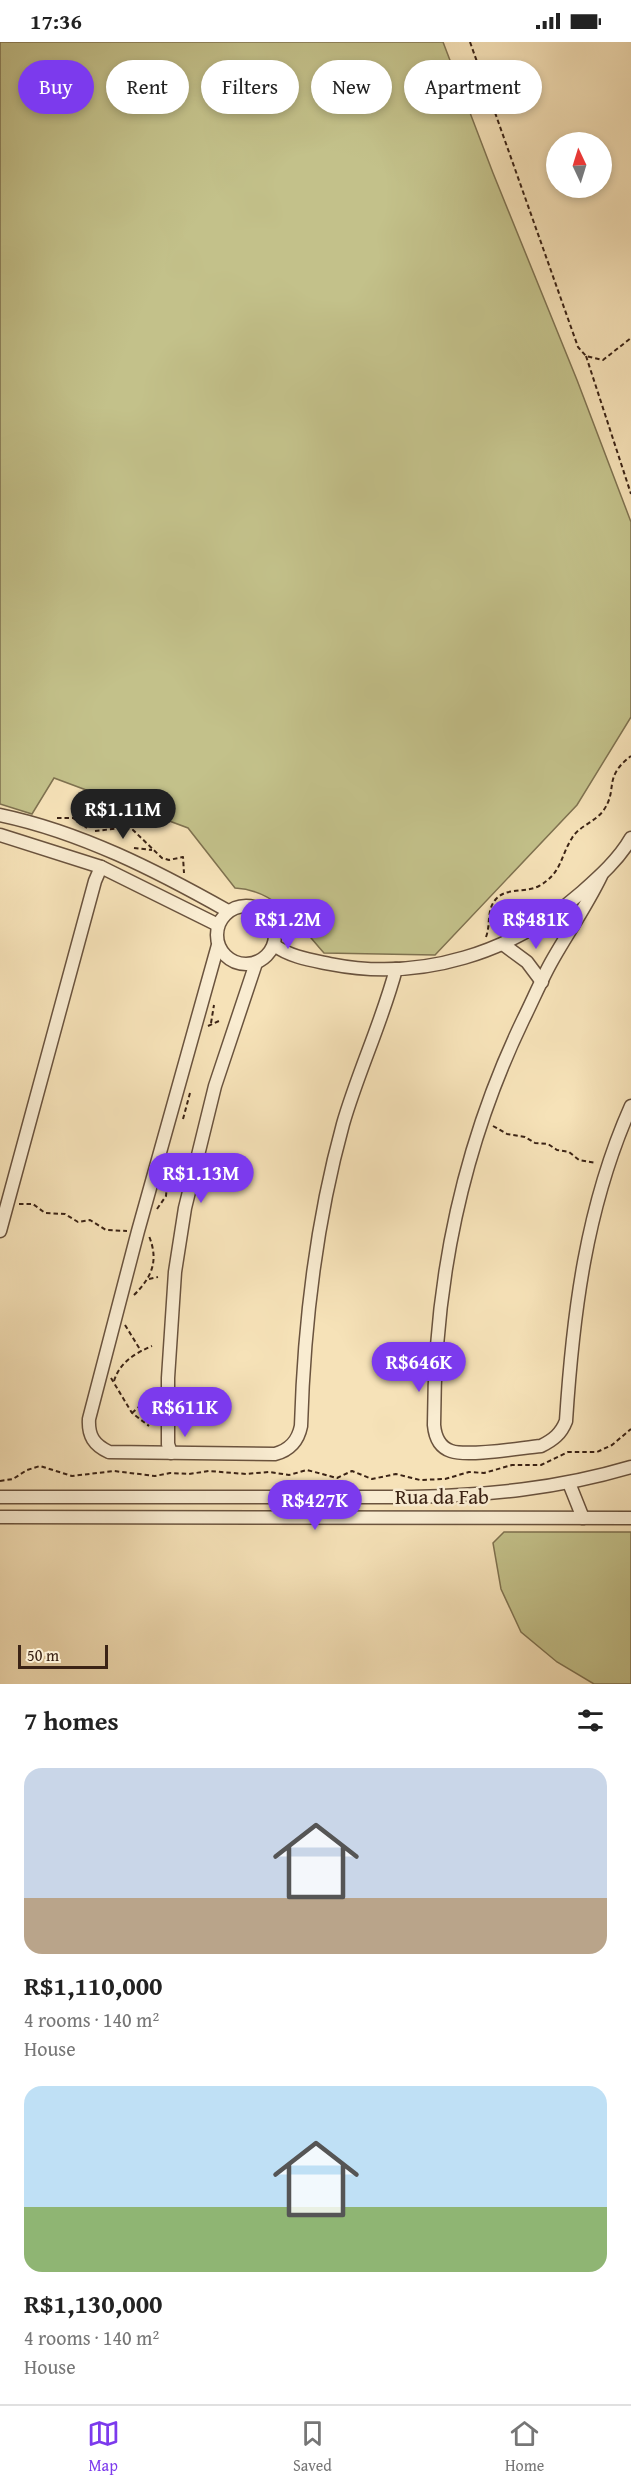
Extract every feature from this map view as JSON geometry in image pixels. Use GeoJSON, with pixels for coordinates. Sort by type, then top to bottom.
{"type":"FeatureCollection","features":[{"type":"Feature","properties":{"kind":"street"},"geometry":{"type":"LineString","coordinates":[[0,815],[40,826],[123,856],[228,911]]}},
{"type":"Feature","properties":{"kind":"street"},"geometry":{"type":"LineString","coordinates":[[0,835],[101,867],[218,925]]}},
{"type":"Feature","properties":{"kind":"street"},"geometry":{"type":"LineString","coordinates":[[274,945],[301,957],[329,964],[369,969],[396,969],[439,964],[479,953],[504,945],[549,919],[601,876],[629,847]]}},
{"type":"Feature","properties":{"kind":"street"},"geometry":{"type":"LineString","coordinates":[[0,1231],[101,867]]}},
{"type":"Feature","properties":{"kind":"street"},"geometry":{"type":"LineString","coordinates":[[601,876],[542,982],[511,1049],[464,1177],[451,1238],[440,1311],[434,1425],[439,1442],[452,1452],[541,1446],[551,1441],[563,1429],[566,1421],[578,1290],[586,1243],[608,1166],[631,1106]]}},
{"type":"Feature","properties":{"kind":"street"},"geometry":{"type":"LineString","coordinates":[[171,1453],[168,1444],[168,1378],[175,1272],[185,1208],[215,1086],[256,963],[270,953],[274,945],[274,927],[264,911],[246,905],[228,911],[218,925],[216,935],[218,945],[223,954],[235,962],[256,963]]}},
{"type":"Feature","properties":{"kind":"street"},"geometry":{"type":"LineString","coordinates":[[218,945],[138,1231],[92,1408],[88,1432],[98,1446],[110,1452],[275,1454],[284,1452],[297,1440],[301,1426],[306,1337],[313,1270],[326,1198],[343,1124],[396,969]]}},
{"type":"Feature","properties":{"kind":"street"},"geometry":{"type":"LineString","coordinates":[[504,945],[527,962],[542,982]]}},
{"type":"Feature","properties":{"kind":"street"},"geometry":{"type":"LineString","coordinates":[[0,1497],[412,1497],[504,1493],[569,1483],[631,1467]]}},
{"type":"Feature","properties":{"kind":"street"},"geometry":{"type":"LineString","coordinates":[[569,1483],[583,1518]]}},
{"type":"Feature","properties":{"kind":"street","name":"Rua da Fab"},"geometry":{"type":"LineString","coordinates":[[0,1516],[631,1518]]}},
{"type":"Feature","properties":{"kind":"path"},"geometry":{"type":"LineString","coordinates":[[470,42],[578,347],[586,356],[631,494]]}},
{"type":"Feature","properties":{"kind":"path"},"geometry":{"type":"LineString","coordinates":[[586,356],[603,360],[631,338]]}},
{"type":"Feature","properties":{"kind":"path"},"geometry":{"type":"LineString","coordinates":[[479,953],[489,928],[491,906],[498,896],[506,892],[537,888],[548,880],[561,865],[573,837],[604,810],[610,796],[614,772],[631,756]]}},
{"type":"Feature","properties":{"kind":"path"},"geometry":{"type":"LineString","coordinates":[[40,826],[50,820],[67,817],[100,832],[121,828],[133,830],[162,858],[169,860],[183,857],[185,888]]}},
{"type":"Feature","properties":{"kind":"path"},"geometry":{"type":"LineString","coordinates":[[186,1113],[191,1115]]}},
{"type":"Feature","properties":{"kind":"path"},"geometry":{"type":"LineString","coordinates":[[483,1124],[507,1134],[525,1137],[536,1143],[548,1144],[557,1150],[569,1152],[579,1160],[608,1166]]}},
{"type":"Feature","properties":{"kind":"path"},"geometry":{"type":"LineString","coordinates":[[166,1196],[172,1197]]}},
{"type":"Feature","properties":{"kind":"path"},"geometry":{"type":"LineString","coordinates":[[9,1199],[23,1206],[33,1204],[45,1213],[65,1214],[78,1222],[90,1220],[106,1230],[138,1231],[150,1237],[154,1266],[149,1279],[130,1300]]}},
{"type":"Feature","properties":{"kind":"path"},"geometry":{"type":"LineString","coordinates":[[149,1279],[158,1277]]}},
{"type":"Feature","properties":{"kind":"path"},"geometry":{"type":"LineString","coordinates":[[125,1319],[125,1325],[141,1351]]}},
{"type":"Feature","properties":{"kind":"path"},"geometry":{"type":"LineString","coordinates":[[114,1381],[118,1369],[141,1351],[152,1346]]}},
{"type":"Feature","properties":{"kind":"path"},"geometry":{"type":"LineString","coordinates":[[108,1375],[114,1381],[119,1394],[132,1413],[149,1426]]}},
{"type":"Feature","properties":{"kind":"path"},"geometry":{"type":"LineString","coordinates":[[132,1413],[149,1398]]}},
{"type":"Feature","properties":{"kind":"path"},"geometry":{"type":"LineString","coordinates":[[0,1481],[13,1479],[27,1470],[40,1466],[72,1476],[114,1471],[160,1476],[170,1473],[182,1475],[209,1471],[246,1474],[269,1472],[289,1475],[307,1470],[330,1478],[337,1478],[352,1471],[372,1479],[396,1474],[420,1480],[445,1479],[469,1472],[490,1472],[512,1465],[541,1465],[568,1452],[597,1452],[612,1445],[631,1430]]}},
{"type":"Feature","properties":{"kind":"shaded area"},"geometry":{"type":"Polygon","coordinates":[[[0,42],[443,42],[450,60],[404,60],[404,114],[470,114],[631,522],[631,717],[577,805],[435,955],[324,953],[286,910],[263,895],[235,888],[188,828],[54,778],[32,814],[0,804],[0,42]]]}},
{"type":"Feature","properties":{"kind":"shaded area"},"geometry":{"type":"Polygon","coordinates":[[[504,1532],[631,1532],[631,1684],[594,1684],[557,1662],[521,1632],[501,1589],[493,1543],[504,1532]]]}}]}
